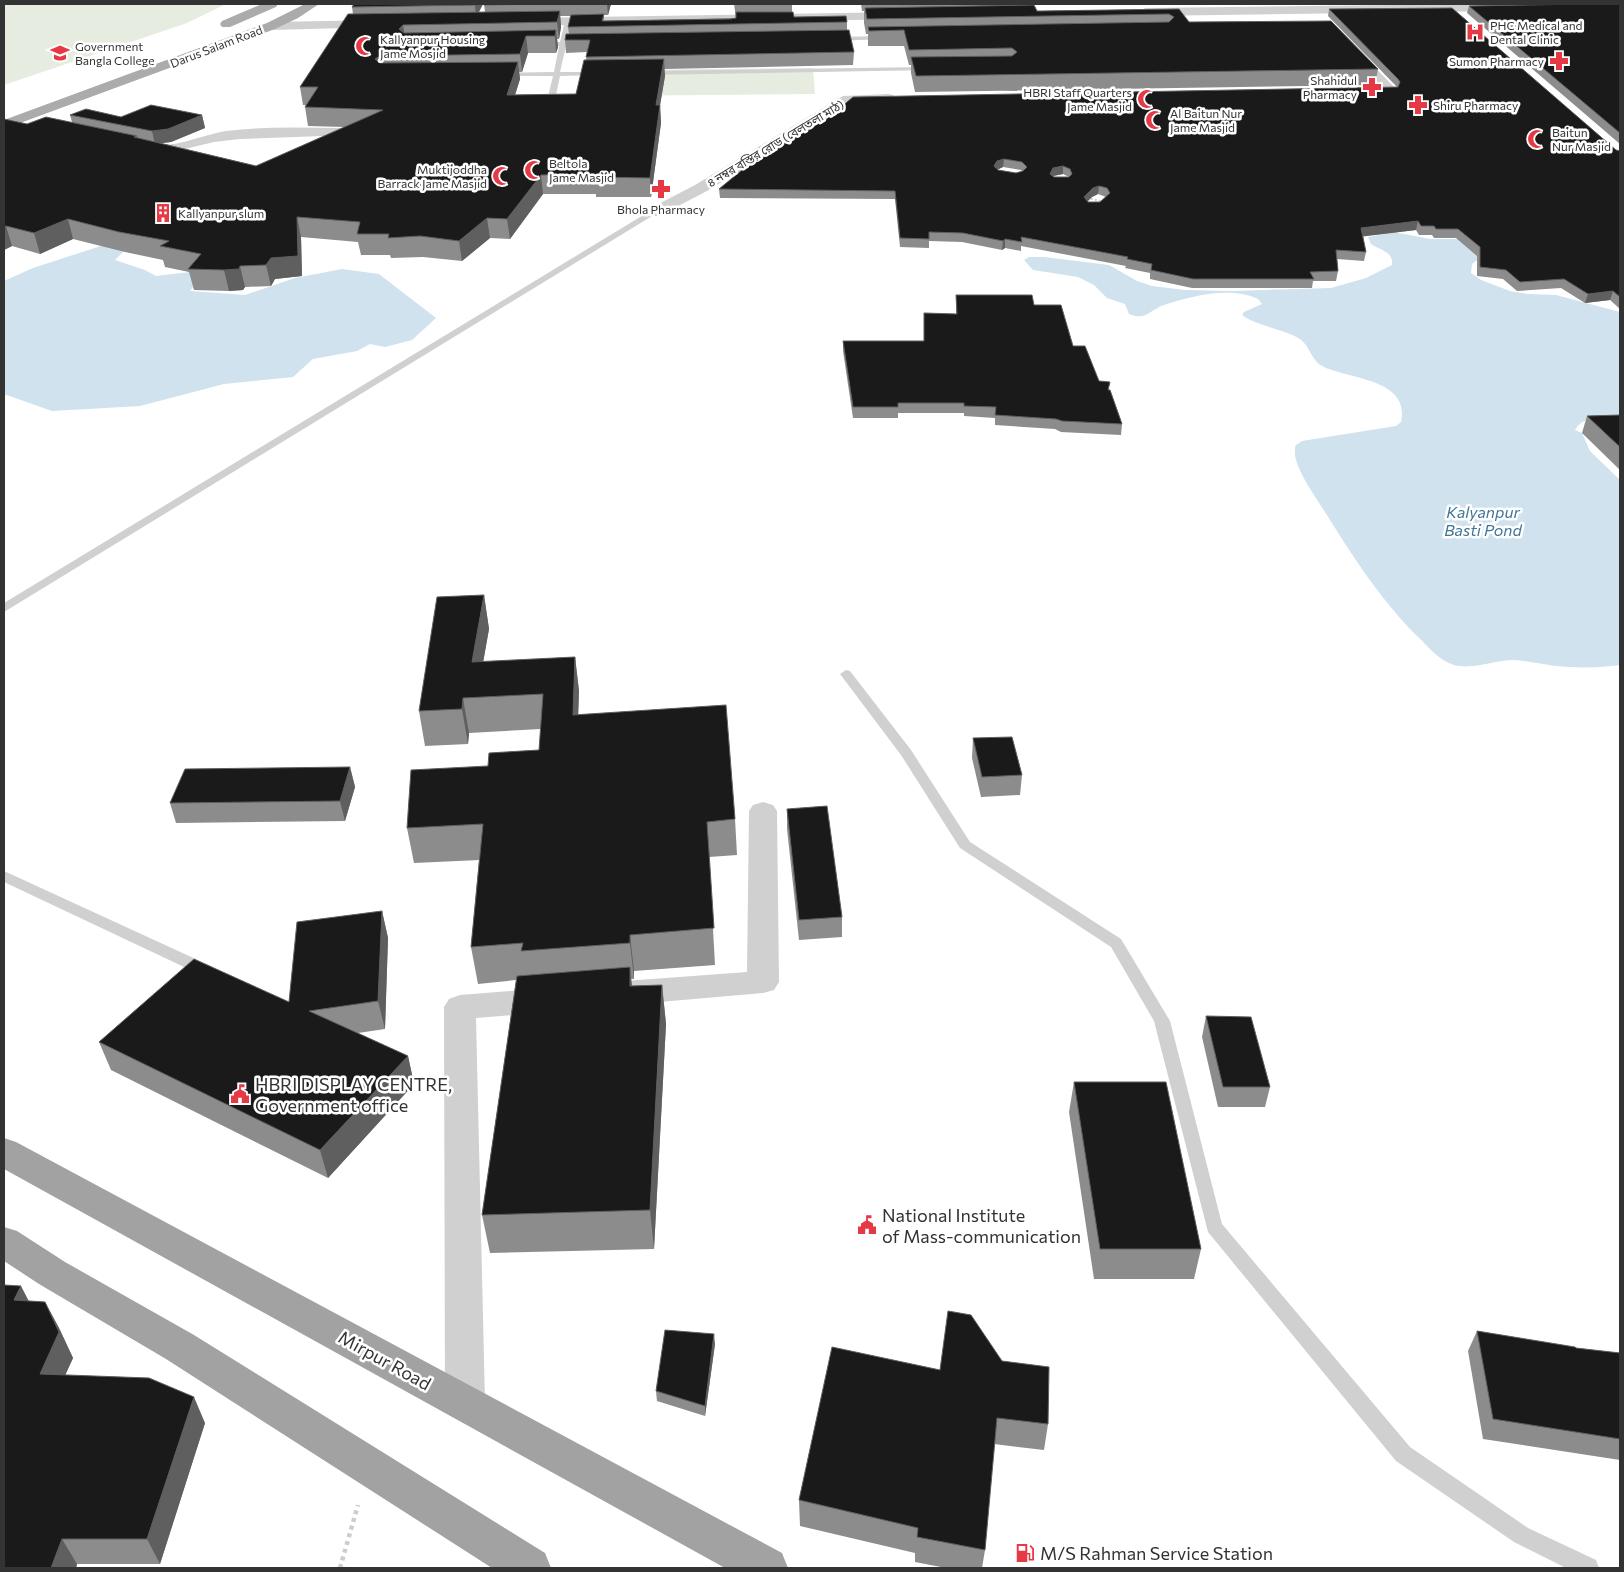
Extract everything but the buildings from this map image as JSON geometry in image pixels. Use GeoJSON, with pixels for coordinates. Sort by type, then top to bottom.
{"type":"FeatureCollection","features":[{"type":"Feature","properties":{"kind":"highway","name":"Mirpur Road"},"geometry":{"type":"LineString","coordinates":[[4,1152],[767,1568]]}},
{"type":"Feature","properties":{"kind":"highway"},"geometry":{"type":"LineString","coordinates":[[4,1242],[52,1273],[180,1346],[530,1568]]}},
{"type":"Feature","properties":{"kind":"main road","name":"Darus Salam Road"},"geometry":{"type":"LineString","coordinates":[[217,27],[272,4]]}},
{"type":"Feature","properties":{"kind":"main road","name":"Darus Salam Road"},"geometry":{"type":"LineString","coordinates":[[8,123],[271,26],[313,4]]}},
{"type":"Feature","properties":{"kind":"main road"},"geometry":{"type":"LineString","coordinates":[[234,21],[271,26]]}},
{"type":"Feature","properties":{"kind":"street"},"geometry":{"type":"LineString","coordinates":[[1134,13],[1516,6]]}},
{"type":"Feature","properties":{"kind":"street"},"geometry":{"type":"LineString","coordinates":[[1450,8],[1464,20]]}},
{"type":"Feature","properties":{"kind":"street"},"geometry":{"type":"LineString","coordinates":[[1312,10],[1325,23]]}},
{"type":"Feature","properties":{"kind":"street"},"geometry":{"type":"LineString","coordinates":[[514,22],[915,16]]}},
{"type":"Feature","properties":{"kind":"street"},"geometry":{"type":"LineString","coordinates":[[271,26],[390,24]]}},
{"type":"Feature","properties":{"kind":"street"},"geometry":{"type":"LineString","coordinates":[[1340,92],[1390,91],[1344,44]]}},
{"type":"Feature","properties":{"kind":"street","name":"৪ নম্বর বস্তির রোড (বেলতলা মাঠ)"},"geometry":{"type":"LineString","coordinates":[[653,213],[701,188],[848,99],[904,98]]}},
{"type":"Feature","properties":{"kind":"street"},"geometry":{"type":"LineString","coordinates":[[8,123],[39,127]]}},
{"type":"Feature","properties":{"kind":"street"},"geometry":{"type":"LineString","coordinates":[[128,146],[166,151],[230,135],[345,132]]}},
{"type":"Feature","properties":{"kind":"street"},"geometry":{"type":"LineString","coordinates":[[465,1403],[460,1007],[763,982],[763,811]]}},
{"type":"Feature","properties":{"kind":"lane"},"geometry":{"type":"LineString","coordinates":[[550,106],[568,21]]}},
{"type":"Feature","properties":{"kind":"lane"},"geometry":{"type":"LineString","coordinates":[[820,40],[890,38]]}},
{"type":"Feature","properties":{"kind":"lane"},"geometry":{"type":"LineString","coordinates":[[533,44],[592,44]]}},
{"type":"Feature","properties":{"kind":"lane"},"geometry":{"type":"LineString","coordinates":[[636,74],[942,69]]}},
{"type":"Feature","properties":{"kind":"lane"},"geometry":{"type":"LineString","coordinates":[[490,76],[607,74]]}},
{"type":"Feature","properties":{"kind":"lane"},"geometry":{"type":"LineString","coordinates":[[4,608],[653,213]]}},
{"type":"Feature","properties":{"kind":"lane"},"geometry":{"type":"LineString","coordinates":[[846,674],[906,753],[965,845],[1116,943],[1162,1021],[1214,1227],[1403,1454],[1521,1534],[1588,1568]]}},
{"type":"Feature","properties":{"kind":"lane"},"geometry":{"type":"LineString","coordinates":[[4,876],[224,979]]}},
{"type":"Feature","properties":{"kind":"path"},"geometry":{"type":"LineString","coordinates":[[1084,198],[1107,202]]}},
{"type":"Feature","properties":{"kind":"path"},"geometry":{"type":"LineString","coordinates":[[340,1568],[369,1466]]}},
{"type":"Feature","properties":{"kind":"shaded area","name":"Government Bangla College"},"geometry":{"type":"Polygon","coordinates":[[[4,4],[226,4],[187,23],[4,85],[4,4]]]}},
{"type":"Feature","properties":{"kind":"shaded area"},"geometry":{"type":"Polygon","coordinates":[[[813,68],[815,94],[592,96],[598,70],[813,68]]]}},
{"type":"Feature","properties":{"kind":"water","name":"Kalyanpur Basti Pond"},"geometry":{"type":"Polygon","coordinates":[[[1394,232],[1430,239],[1466,239],[1480,258],[1472,264],[1471,273],[1481,280],[1510,291],[1556,295],[1620,312],[1620,419],[1589,419],[1575,430],[1582,433],[1590,451],[1620,480],[1620,665],[1572,667],[1514,660],[1476,666],[1454,665],[1434,653],[1418,637],[1378,591],[1356,559],[1314,495],[1299,468],[1295,452],[1296,445],[1302,441],[1396,426],[1401,422],[1401,407],[1396,397],[1387,388],[1374,382],[1322,366],[1315,360],[1300,339],[1242,315],[1244,312],[1262,304],[1258,299],[1235,293],[1211,294],[1159,307],[1144,316],[1135,316],[1129,314],[1125,304],[1107,298],[1094,285],[1078,277],[1033,270],[1024,260],[1029,257],[1044,257],[1109,265],[1137,281],[1152,286],[1185,290],[1231,291],[1331,288],[1366,278],[1392,265],[1389,254],[1371,244],[1368,237],[1394,232]]]}},
{"type":"Feature","properties":{"kind":"water"},"geometry":{"type":"Polygon","coordinates":[[[110,243],[124,251],[115,260],[145,270],[156,276],[207,270],[190,291],[245,295],[295,278],[342,269],[379,274],[436,318],[412,340],[385,347],[370,344],[357,351],[313,359],[293,377],[224,384],[140,406],[52,411],[4,394],[4,281],[33,268],[110,243]]]}},
{"type":"Feature","properties":{"kind":"place","name":"PHC Medical and Dental Clinic"},"geometry":{"type":"Point","coordinates":[1475,32]}},
{"type":"Feature","properties":{"kind":"place","name":"Kallyanpur Housing Jame Mosjid"},"geometry":{"type":"Point","coordinates":[365,46]}},
{"type":"Feature","properties":{"kind":"place","name":"Government Bangla College"},"geometry":{"type":"Point","coordinates":[60,53]}},
{"type":"Feature","properties":{"kind":"place","name":"Sumon Pharmacy"},"geometry":{"type":"Point","coordinates":[1559,61]}},
{"type":"Feature","properties":{"kind":"place","name":"Shahidul Pharmacy"},"geometry":{"type":"Point","coordinates":[1372,87]}},
{"type":"Feature","properties":{"kind":"place","name":"HBRI Staff Quarters Jame Masjid"},"geometry":{"type":"Point","coordinates":[1147,99]}},
{"type":"Feature","properties":{"kind":"place","name":"Shiru Pharmacy"},"geometry":{"type":"Point","coordinates":[1418,105]}},
{"type":"Feature","properties":{"kind":"place","name":"Al Baitun Nur Jame Masjid"},"geometry":{"type":"Point","coordinates":[1155,120]}},
{"type":"Feature","properties":{"kind":"place","name":"Baitun Nur Masjid"},"geometry":{"type":"Point","coordinates":[1537,139]}},
{"type":"Feature","properties":{"kind":"place","name":"Beltola Jame Masjid"},"geometry":{"type":"Point","coordinates":[534,170]}},
{"type":"Feature","properties":{"kind":"place","name":"Muktijoddha Barrack Jame Masjid"},"geometry":{"type":"Point","coordinates":[502,176]}},
{"type":"Feature","properties":{"kind":"place","name":"Bhola Pharmacy"},"geometry":{"type":"Point","coordinates":[661,189]}},
{"type":"Feature","properties":{"kind":"place","name":"Kallyanpur slum"},"geometry":{"type":"Point","coordinates":[163,213]}},
{"type":"Feature","properties":{"kind":"place","name":"HBRI DISPLAY CENTRE, Government office"},"geometry":{"type":"Point","coordinates":[240,1094]}},
{"type":"Feature","properties":{"kind":"place","name":"National Institute of Mass-communication"},"geometry":{"type":"Point","coordinates":[867,1225]}},
{"type":"Feature","properties":{"kind":"place","name":"M/S Rahman Service Station"},"geometry":{"type":"Point","coordinates":[1025,1553]}}]}
